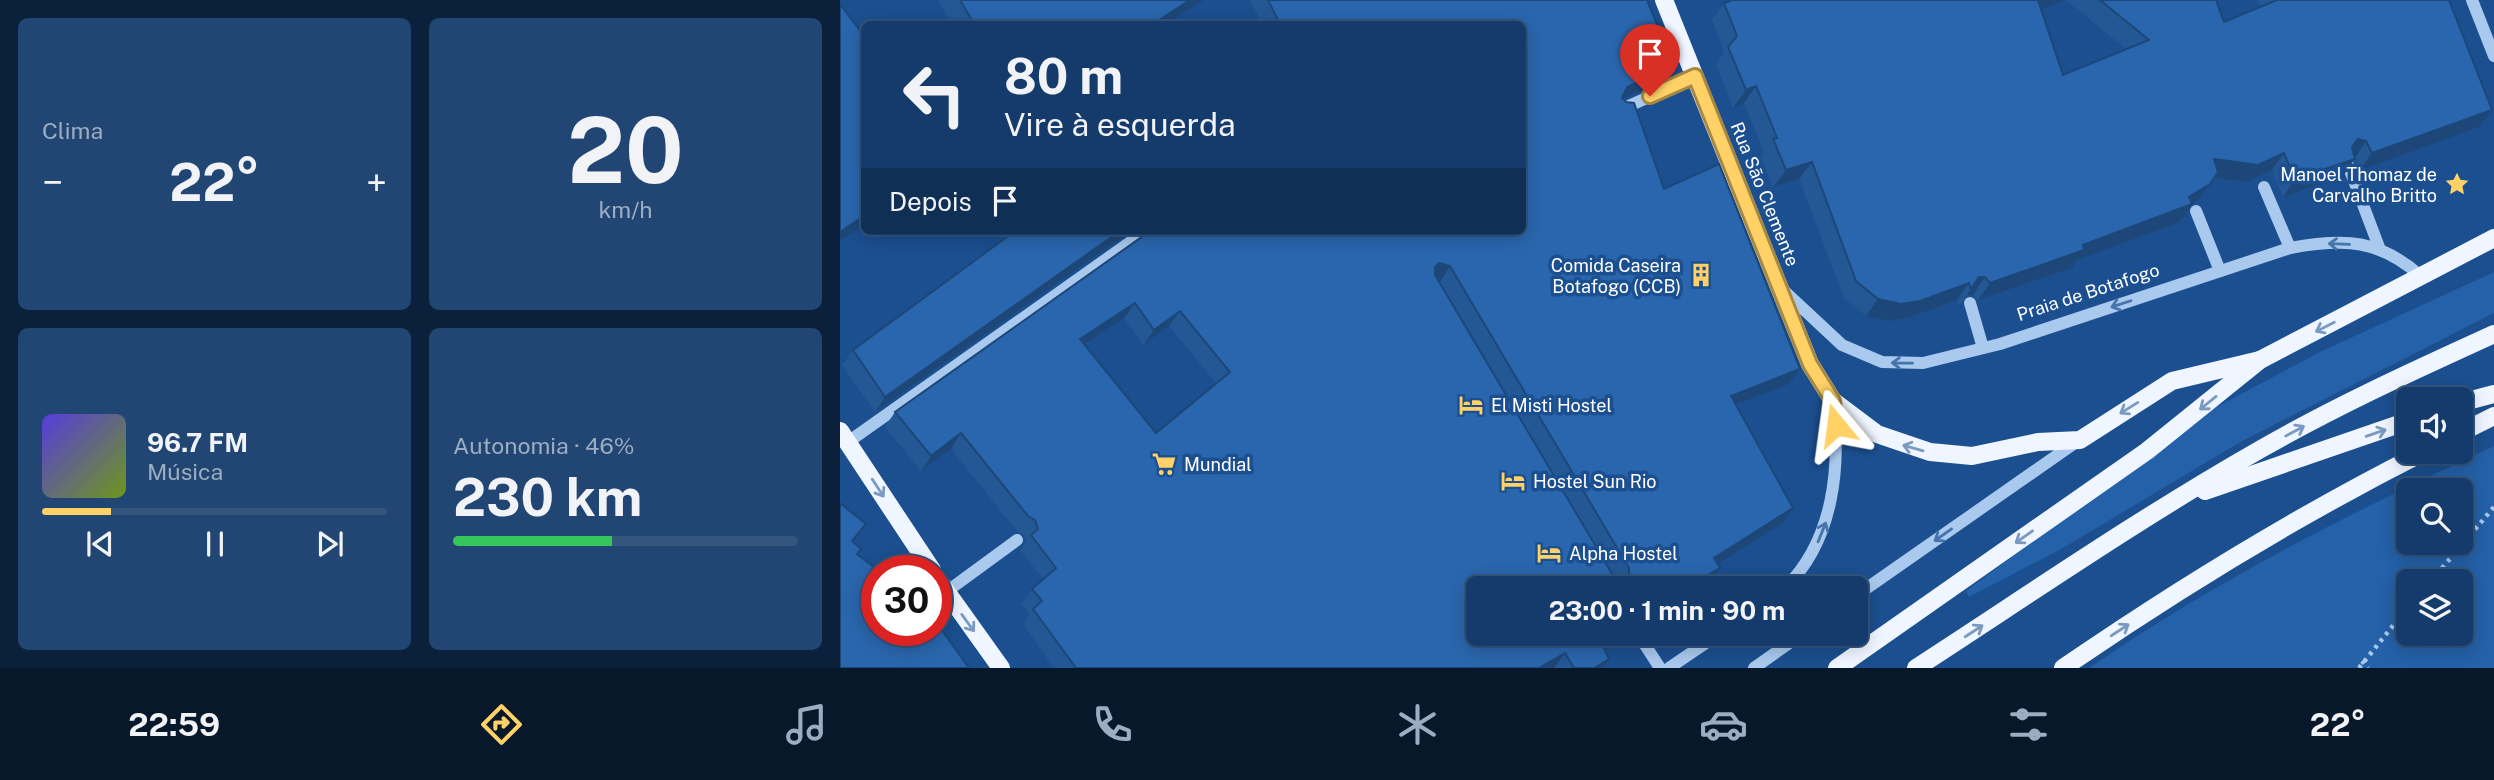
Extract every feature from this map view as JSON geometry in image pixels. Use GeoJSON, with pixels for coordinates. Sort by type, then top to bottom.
{"type":"FeatureCollection","features":[{"type":"Feature","properties":{"kind":"main road","name":"Rua São Clemente"},"geometry":{"type":"LineString","coordinates":[[1664,0],[1810,364],[1833,401]]}},
{"type":"Feature","properties":{"kind":"main road"},"geometry":{"type":"LineString","coordinates":[[1837,668],[2147,451],[2260,360],[2494,238]]}},
{"type":"Feature","properties":{"kind":"main road"},"geometry":{"type":"LineString","coordinates":[[1916,668],[2172,502],[2286,436],[2384,385],[2494,334]]}},
{"type":"Feature","properties":{"kind":"main road"},"geometry":{"type":"LineString","coordinates":[[1833,401],[1877,435],[1910,447],[1951,456],[1972,456],[2038,442],[2080,440],[2172,381],[2260,360]]}},
{"type":"Feature","properties":{"kind":"main road"},"geometry":{"type":"LineString","coordinates":[[2473,400],[2494,394]]}},
{"type":"Feature","properties":{"kind":"main road"},"geometry":{"type":"LineString","coordinates":[[2473,426],[2494,416]]}},
{"type":"Feature","properties":{"kind":"main road"},"geometry":{"type":"LineString","coordinates":[[2172,502],[2396,426]]}},
{"type":"Feature","properties":{"kind":"main road"},"geometry":{"type":"LineString","coordinates":[[844,436],[922,555]]}},
{"type":"Feature","properties":{"kind":"main road"},"geometry":{"type":"LineString","coordinates":[[2063,668],[2208,574],[2369,479],[2400,464]]}},
{"type":"Feature","properties":{"kind":"main road"},"geometry":{"type":"LineString","coordinates":[[952,600],[1001,668]]}},
{"type":"Feature","properties":{"kind":"street"},"geometry":{"type":"LineString","coordinates":[[2472,0],[2494,56]]}},
{"type":"Feature","properties":{"kind":"street"},"geometry":{"type":"LineString","coordinates":[[1620,110],[1695,76]]}},
{"type":"Feature","properties":{"kind":"street"},"geometry":{"type":"LineString","coordinates":[[2348,165],[2379,247]]}},
{"type":"Feature","properties":{"kind":"street"},"geometry":{"type":"LineString","coordinates":[[2264,187],[2290,248]]}},
{"type":"Feature","properties":{"kind":"street"},"geometry":{"type":"LineString","coordinates":[[2196,212],[2220,271]]}},
{"type":"Feature","properties":{"kind":"street"},"geometry":{"type":"LineString","coordinates":[[844,436],[1140,235]]}},
{"type":"Feature","properties":{"kind":"street","name":"Praia de Botafogo"},"geometry":{"type":"LineString","coordinates":[[1781,288],[1842,345],[1882,362],[1923,363],[1983,348],[2290,248],[2318,243],[2379,247],[2399,257],[2422,277]]}},
{"type":"Feature","properties":{"kind":"street"},"geometry":{"type":"LineString","coordinates":[[1970,303],[1983,348]]}},
{"type":"Feature","properties":{"kind":"street"},"geometry":{"type":"LineString","coordinates":[[1795,576],[1808,560],[1828,517],[1836,455],[1833,401]]}},
{"type":"Feature","properties":{"kind":"street"},"geometry":{"type":"LineString","coordinates":[[1868,587],[2080,440]]}},
{"type":"Feature","properties":{"kind":"street"},"geometry":{"type":"LineString","coordinates":[[952,578],[1017,540]]}},
{"type":"Feature","properties":{"kind":"street"},"geometry":{"type":"LineString","coordinates":[[1646,646],[1660,668]]}},
{"type":"Feature","properties":{"kind":"street"},"geometry":{"type":"LineString","coordinates":[[1669,668],[1701,646]]}},
{"type":"Feature","properties":{"kind":"street"},"geometry":{"type":"LineString","coordinates":[[1754,668],[1785,646]]}},
{"type":"Feature","properties":{"kind":"path"},"geometry":{"type":"LineString","coordinates":[[2441,569],[2494,507]]}},
{"type":"Feature","properties":{"kind":"path"},"geometry":{"type":"LineString","coordinates":[[2359,668],[2361,661],[2396,621]]}},
{"type":"Feature","properties":{"kind":"path"},"geometry":{"type":"LineString","coordinates":[[2361,661],[2368,668]]}},
{"type":"Feature","properties":{"kind":"shaded area"},"geometry":{"type":"Polygon","coordinates":[[[2494,272],[2494,313],[2242,441],[2063,548],[1969,597],[1966,591],[2209,411],[2320,352],[2494,272]]]}},
{"type":"Feature","properties":{"kind":"shaded area"},"geometry":{"type":"Polygon","coordinates":[[[2494,446],[2494,668],[2089,668],[2138,635],[2237,576],[2396,493],[2396,555],[2473,555],[2473,478],[2427,478],[2456,464],[2473,464],[2473,456],[2494,446]]]}},
{"type":"Feature","properties":{"kind":"building"},"geometry":{"type":"Polygon","coordinates":[[[960,0],[1190,0],[1158,21],[972,21],[960,0]]]}},
{"type":"Feature","properties":{"kind":"building"},"geometry":{"type":"Polygon","coordinates":[[[1268,0],[1647,0],[1674,66],[1627,87],[1622,98],[1626,102],[1634,103],[1664,189],[1719,164],[1800,369],[1731,396],[1793,508],[1714,558],[1720,568],[1706,576],[1629,576],[1629,568],[1450,266],[1439,263],[1435,267],[1435,275],[1613,576],[1466,576],[1466,646],[1603,646],[1609,659],[1594,668],[1574,668],[1565,653],[1539,668],[1076,668],[1033,609],[1042,601],[1032,589],[1056,568],[1031,535],[1038,529],[1035,520],[1028,516],[961,433],[931,456],[895,412],[1144,235],[1526,235],[1526,21],[1278,21],[1268,0]],[[1135,303],[1080,339],[1156,433],[1230,372],[1180,311],[1154,330],[1135,303]]]}},
{"type":"Feature","properties":{"kind":"building"},"geometry":{"type":"Polygon","coordinates":[[[1732,0],[2038,0],[2063,75],[2149,40],[2100,0],[2216,0],[2224,22],[2277,0],[2449,0],[2492,110],[2372,153],[2366,141],[2358,139],[2352,147],[2355,159],[2295,179],[2284,153],[2258,165],[2214,159],[2218,172],[2210,184],[2189,197],[2192,204],[2083,245],[2084,250],[1990,283],[1985,277],[1979,277],[1971,289],[1969,283],[1920,301],[1901,304],[1878,299],[1856,281],[1812,162],[1786,170],[1773,139],[1777,138],[1756,86],[1746,90],[1728,47],[1737,36],[1724,3],[1732,0]]]}},
{"type":"Feature","properties":{"kind":"building"},"geometry":{"type":"Polygon","coordinates":[[[840,4],[861,32],[861,218],[840,232],[840,4]]]}},
{"type":"Feature","properties":{"kind":"building"},"geometry":{"type":"Polygon","coordinates":[[[1010,235],[1114,235],[885,397],[853,350],[1010,235]]]}},
{"type":"Feature","properties":{"kind":"building"},"geometry":{"type":"Polygon","coordinates":[[[840,503],[866,524],[852,541],[861,549],[857,554],[861,557],[861,646],[952,644],[969,668],[840,668],[840,503]]]}},
{"type":"Feature","properties":{"kind":"place","name":"Manoel Thomaz de Carvalho Britto"},"geometry":{"type":"Point","coordinates":[2457,184]}},
{"type":"Feature","properties":{"kind":"place","name":"Comida Caseira Botafogo (CCB)"},"geometry":{"type":"Point","coordinates":[1701,275]}},
{"type":"Feature","properties":{"kind":"place","name":"El Misti Hostel"},"geometry":{"type":"Point","coordinates":[1471,405]}},
{"type":"Feature","properties":{"kind":"place","name":"Mundial"},"geometry":{"type":"Point","coordinates":[1164,464]}},
{"type":"Feature","properties":{"kind":"place","name":"Hostel Sun Rio"},"geometry":{"type":"Point","coordinates":[1513,481]}},
{"type":"Feature","properties":{"kind":"place","name":"Alpha Hostel"},"geometry":{"type":"Point","coordinates":[1549,553]}},
{"type":"Feature","properties":{"kind":"route"},"geometry":{"type":"LineString","coordinates":[[1650,96],[1695,76],[1810,364],[1833,401],[1836,425]]}}]}
